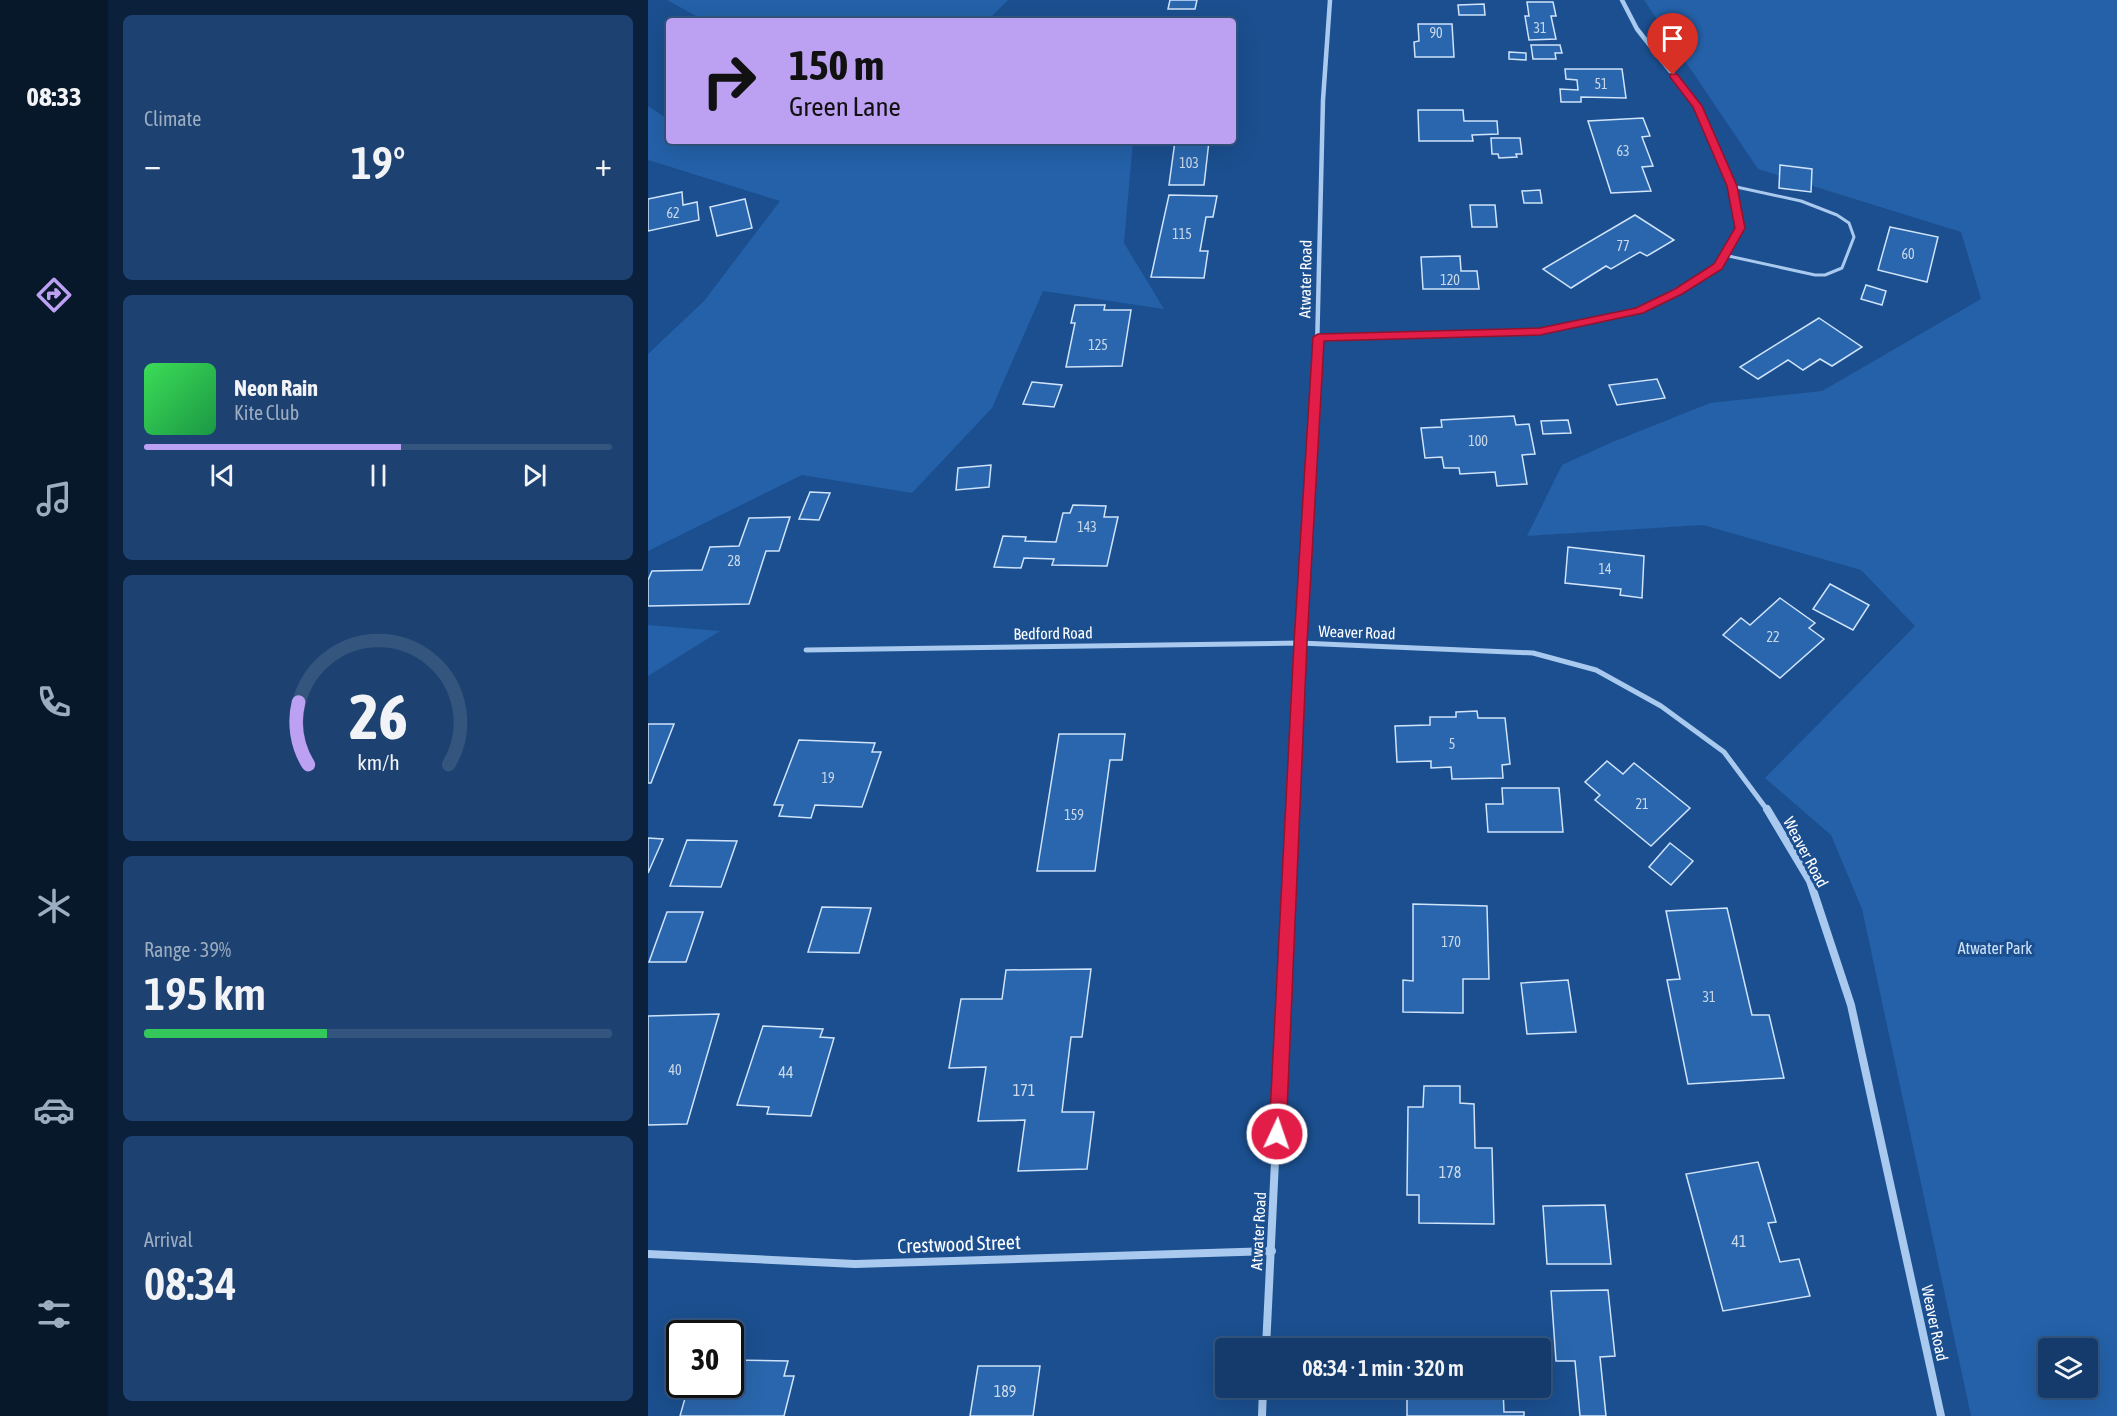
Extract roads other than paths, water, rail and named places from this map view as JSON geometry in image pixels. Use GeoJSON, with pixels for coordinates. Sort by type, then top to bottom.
{"type":"FeatureCollection","features":[{"type":"Feature","properties":{"kind":"street","name":"Atwater Road"},"geometry":{"type":"LineString","coordinates":[[1267,1338],[1300,643],[1318,337],[1323,100],[1329,0]]}},
{"type":"Feature","properties":{"kind":"street"},"geometry":{"type":"LineString","coordinates":[[1318,337],[1540,332],[1639,311],[1718,267],[1740,228],[1732,186],[1698,106],[1637,29],[1622,0]]}},
{"type":"Feature","properties":{"kind":"street","name":"Bedford Road"},"geometry":{"type":"LineString","coordinates":[[806,650],[1300,643]]}},
{"type":"Feature","properties":{"kind":"street","name":"Weaver Road"},"geometry":{"type":"LineString","coordinates":[[1300,643],[1533,653],[1596,670],[1661,706],[1724,752],[1762,801],[1810,881],[1851,1005],[1941,1416]]}},
{"type":"Feature","properties":{"kind":"street","name":"Crestwood Street"},"geometry":{"type":"LineString","coordinates":[[648,1254],[855,1264],[1272,1251]]}},
{"type":"Feature","properties":{"kind":"street"},"geometry":{"type":"LineString","coordinates":[[1262,1416],[1263,1398]]}},
{"type":"Feature","properties":{"kind":"lane"},"geometry":{"type":"LineString","coordinates":[[1725,255],[1825,275],[1842,268],[1854,234],[1852,225],[1845,218],[1834,213],[1732,186]]}},
{"type":"Feature","properties":{"kind":"park label","name":"Atwater Park"},"geometry":{"type":"Point","coordinates":[1995,948]}}]}
